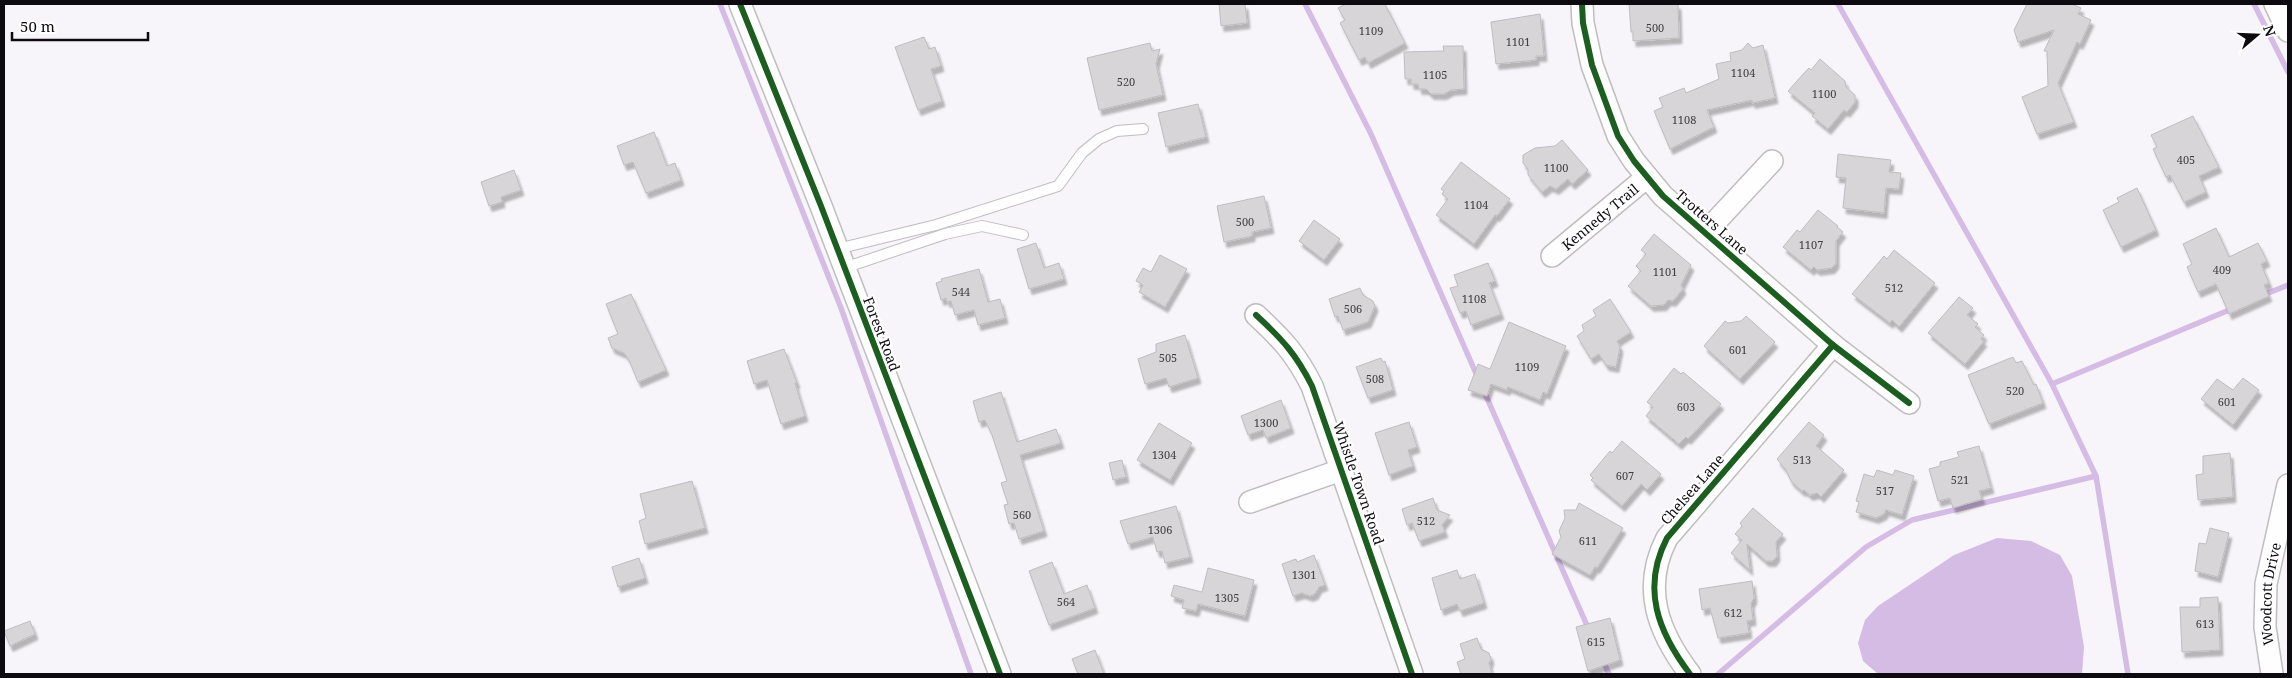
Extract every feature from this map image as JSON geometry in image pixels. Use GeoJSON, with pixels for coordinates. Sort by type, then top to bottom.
{"type":"FeatureCollection","features":[{"type":"Feature","properties":{"kind":"street","name":"Forest Road"},"geometry":{"type":"LineString","coordinates":[[740,4],[1000,674]]}},
{"type":"Feature","properties":{"kind":"street","name":"Trotters Lane"},"geometry":{"type":"LineString","coordinates":[[1582,4],[1583,23],[1592,65],[1603,99],[1618,136],[1634,162],[1663,196],[1833,345],[1909,402]]}},
{"type":"Feature","properties":{"kind":"street"},"geometry":{"type":"LineString","coordinates":[[2275,4],[2288,31]]}},
{"type":"Feature","properties":{"kind":"street"},"geometry":{"type":"LineString","coordinates":[[1705,233],[1772,161]]}},
{"type":"Feature","properties":{"kind":"street","name":"Kennedy Trail"},"geometry":{"type":"LineString","coordinates":[[1552,256],[1648,177]]}},
{"type":"Feature","properties":{"kind":"street","name":"Whistle Town Road"},"geometry":{"type":"LineString","coordinates":[[1256,315],[1283,340],[1299,360],[1312,386],[1412,674]]}},
{"type":"Feature","properties":{"kind":"street","name":"Chelsea Lane"},"geometry":{"type":"LineString","coordinates":[[1690,674],[1679,660],[1663,630],[1655,603],[1654,579],[1658,555],[1667,538],[1833,345]]}},
{"type":"Feature","properties":{"kind":"street"},"geometry":{"type":"LineString","coordinates":[[1250,502],[1341,470]]}},
{"type":"Feature","properties":{"kind":"street","name":"Woodcott Drive"},"geometry":{"type":"LineString","coordinates":[[2272,674],[2265,627],[2266,584],[2288,485]]}},
{"type":"Feature","properties":{"kind":"lane"},"geometry":{"type":"LineString","coordinates":[[840,259],[936,225],[1058,186],[1082,153],[1099,139],[1117,131],[1143,129]]}},
{"type":"Feature","properties":{"kind":"lane"},"geometry":{"type":"LineString","coordinates":[[840,259],[982,226],[1024,234]]}},
{"type":"Feature","properties":{"kind":"shaded area"},"geometry":{"type":"Polygon","coordinates":[[[1997,538],[2031,541],[2060,555],[2072,576],[2084,647],[2082,674],[1878,674],[1863,661],[1858,643],[1865,620],[1878,606],[1954,555],[1997,538]]]}},
{"type":"Feature","properties":{"kind":"building"},"geometry":{"type":"Polygon","coordinates":[[[1219,4],[1245,4],[1247,23],[1221,26],[1219,4]]]}},
{"type":"Feature","properties":{"kind":"building"},"geometry":{"type":"Polygon","coordinates":[[[1346,4],[1385,4],[1405,43],[1368,63],[1365,57],[1359,60],[1340,23],[1345,20],[1338,8],[1346,4]]]}},
{"type":"Feature","properties":{"kind":"building"},"geometry":{"type":"Polygon","coordinates":[[[1629,4],[1678,4],[1679,38],[1633,41],[1629,4]]]}},
{"type":"Feature","properties":{"kind":"building"},"geometry":{"type":"Polygon","coordinates":[[[2027,4],[2072,4],[2081,8],[2078,14],[2091,20],[2080,44],[2077,42],[2058,83],[2074,122],[2037,134],[2022,97],[2048,86],[2047,51],[2044,51],[2054,30],[2018,42],[2014,30],[2027,4]]]}},
{"type":"Feature","properties":{"kind":"building"},"geometry":{"type":"Polygon","coordinates":[[[1540,14],[1544,56],[1536,56],[1536,60],[1496,64],[1491,22],[1540,14]]]}},
{"type":"Feature","properties":{"kind":"building"},"geometry":{"type":"Polygon","coordinates":[[[924,37],[929,49],[935,47],[941,66],[931,69],[942,101],[918,110],[895,47],[924,37]]]}},
{"type":"Feature","properties":{"kind":"building"},"geometry":{"type":"Polygon","coordinates":[[[1150,43],[1152,51],[1160,49],[1156,64],[1163,95],[1099,110],[1087,58],[1150,43]]]}},
{"type":"Feature","properties":{"kind":"building"},"geometry":{"type":"Polygon","coordinates":[[[1748,43],[1753,48],[1763,45],[1775,98],[1752,103],[1752,100],[1707,110],[1714,127],[1670,149],[1654,111],[1663,107],[1659,98],[1684,88],[1686,93],[1719,79],[1716,64],[1731,61],[1730,53],[1742,50],[1748,43]]]}},
{"type":"Feature","properties":{"kind":"building"},"geometry":{"type":"Polygon","coordinates":[[[1443,46],[1463,46],[1464,89],[1451,90],[1444,94],[1431,94],[1426,89],[1419,89],[1418,84],[1411,84],[1411,79],[1405,79],[1404,52],[1444,51],[1443,46]]]}},
{"type":"Feature","properties":{"kind":"building"},"geometry":{"type":"Polygon","coordinates":[[[1820,59],[1845,81],[1846,87],[1855,95],[1855,102],[1847,112],[1844,110],[1828,129],[1812,116],[1815,113],[1788,91],[1820,59]]]}},
{"type":"Feature","properties":{"kind":"building"},"geometry":{"type":"Polygon","coordinates":[[[1198,104],[1206,137],[1166,147],[1158,113],[1198,104]]]}},
{"type":"Feature","properties":{"kind":"building"},"geometry":{"type":"Polygon","coordinates":[[[2193,116],[2219,167],[2199,176],[2206,192],[2184,202],[2170,175],[2166,177],[2153,149],[2157,147],[2151,135],[2193,116]]]}},
{"type":"Feature","properties":{"kind":"building"},"geometry":{"type":"Polygon","coordinates":[[[654,132],[667,166],[675,163],[681,180],[646,193],[633,162],[624,165],[617,146],[654,132]]]}},
{"type":"Feature","properties":{"kind":"building"},"geometry":{"type":"Polygon","coordinates":[[[1562,140],[1588,170],[1572,184],[1568,179],[1556,189],[1550,186],[1542,192],[1528,175],[1528,169],[1523,163],[1523,155],[1535,148],[1555,146],[1562,140]]]}},
{"type":"Feature","properties":{"kind":"building"},"geometry":{"type":"Polygon","coordinates":[[[1838,154],[1891,160],[1889,172],[1901,173],[1899,189],[1886,188],[1884,213],[1843,208],[1846,178],[1836,177],[1838,154]]]}},
{"type":"Feature","properties":{"kind":"building"},"geometry":{"type":"Polygon","coordinates":[[[1461,162],[1510,199],[1497,216],[1495,215],[1474,244],[1436,215],[1448,199],[1442,194],[1444,191],[1441,189],[1461,162]]]}},
{"type":"Feature","properties":{"kind":"building"},"geometry":{"type":"Polygon","coordinates":[[[514,170],[521,190],[501,197],[502,202],[489,206],[481,182],[514,170]]]}},
{"type":"Feature","properties":{"kind":"building"},"geometry":{"type":"Polygon","coordinates":[[[2137,188],[2156,230],[2121,247],[2103,210],[2119,202],[2117,198],[2137,188]]]}},
{"type":"Feature","properties":{"kind":"building"},"geometry":{"type":"Polygon","coordinates":[[[1264,196],[1271,228],[1252,232],[1252,236],[1224,242],[1217,206],[1264,196]]]}},
{"type":"Feature","properties":{"kind":"building"},"geometry":{"type":"Polygon","coordinates":[[[1818,210],[1843,232],[1836,241],[1836,263],[1832,268],[1817,270],[1814,267],[1811,270],[1783,247],[1797,230],[1800,232],[1818,210]]]}},
{"type":"Feature","properties":{"kind":"building"},"geometry":{"type":"Polygon","coordinates":[[[1314,220],[1340,239],[1324,260],[1299,241],[1314,220]]]}},
{"type":"Feature","properties":{"kind":"building"},"geometry":{"type":"Polygon","coordinates":[[[2216,228],[2229,257],[2258,243],[2267,261],[2261,264],[2269,283],[2264,285],[2269,296],[2229,314],[2216,284],[2198,292],[2187,267],[2192,264],[2183,244],[2216,228]]]}},
{"type":"Feature","properties":{"kind":"building"},"geometry":{"type":"Polygon","coordinates":[[[1654,234],[1691,265],[1681,285],[1683,289],[1673,301],[1668,300],[1664,305],[1651,306],[1628,286],[1641,271],[1636,266],[1646,254],[1641,250],[1654,234]]]}},
{"type":"Feature","properties":{"kind":"building"},"geometry":{"type":"Polygon","coordinates":[[[1036,243],[1044,268],[1059,263],[1064,279],[1029,289],[1017,249],[1036,243]]]}},
{"type":"Feature","properties":{"kind":"building"},"geometry":{"type":"Polygon","coordinates":[[[1894,250],[1935,283],[1899,327],[1892,320],[1890,323],[1852,294],[1884,256],[1887,259],[1894,250]]]}},
{"type":"Feature","properties":{"kind":"building"},"geometry":{"type":"Polygon","coordinates":[[[1160,255],[1187,269],[1165,307],[1139,292],[1143,285],[1136,281],[1143,268],[1151,272],[1160,255]]]}},
{"type":"Feature","properties":{"kind":"building"},"geometry":{"type":"Polygon","coordinates":[[[1488,263],[1495,281],[1489,283],[1501,314],[1471,325],[1466,311],[1460,313],[1450,288],[1458,286],[1454,275],[1488,263]]]}},
{"type":"Feature","properties":{"kind":"building"},"geometry":{"type":"Polygon","coordinates":[[[979,269],[988,302],[1000,299],[1005,318],[978,325],[974,310],[955,315],[951,301],[947,302],[946,298],[941,300],[936,283],[942,281],[941,279],[979,269]]]}},
{"type":"Feature","properties":{"kind":"building"},"geometry":{"type":"Polygon","coordinates":[[[1360,288],[1363,295],[1373,301],[1375,306],[1368,322],[1343,330],[1338,316],[1335,317],[1329,299],[1360,288]]]}},
{"type":"Feature","properties":{"kind":"building"},"geometry":{"type":"Polygon","coordinates":[[[631,294],[666,370],[638,382],[629,360],[624,353],[612,348],[608,338],[618,334],[606,304],[631,294]]]}},
{"type":"Feature","properties":{"kind":"building"},"geometry":{"type":"Polygon","coordinates":[[[1959,297],[1973,308],[1967,315],[1978,324],[1975,327],[1984,335],[1981,339],[1984,341],[1965,364],[1928,333],[1959,297]]]}},
{"type":"Feature","properties":{"kind":"building"},"geometry":{"type":"Polygon","coordinates":[[[1610,299],[1631,332],[1617,341],[1620,347],[1616,367],[1606,365],[1599,354],[1591,359],[1577,336],[1584,331],[1582,325],[1596,316],[1593,310],[1610,299]]]}},
{"type":"Feature","properties":{"kind":"building"},"geometry":{"type":"Polygon","coordinates":[[[1746,316],[1775,342],[1740,379],[1704,346],[1725,321],[1728,323],[1741,321],[1746,316]]]}},
{"type":"Feature","properties":{"kind":"building"},"geometry":{"type":"Polygon","coordinates":[[[1509,322],[1566,346],[1547,394],[1543,392],[1540,400],[1508,387],[1507,390],[1491,384],[1487,396],[1468,390],[1478,364],[1490,369],[1509,322]]]}},
{"type":"Feature","properties":{"kind":"building"},"geometry":{"type":"Polygon","coordinates":[[[1185,335],[1198,378],[1169,387],[1166,378],[1145,384],[1138,359],[1156,352],[1156,344],[1185,335]]]}},
{"type":"Feature","properties":{"kind":"building"},"geometry":{"type":"Polygon","coordinates":[[[784,349],[797,383],[795,383],[805,416],[781,424],[767,380],[754,384],[747,361],[784,349]]]}},
{"type":"Feature","properties":{"kind":"building"},"geometry":{"type":"Polygon","coordinates":[[[2013,357],[2016,363],[2022,361],[2034,385],[2036,384],[2043,403],[1989,424],[1968,375],[2013,357]]]}},
{"type":"Feature","properties":{"kind":"building"},"geometry":{"type":"Polygon","coordinates":[[[1381,358],[1383,362],[1385,361],[1393,390],[1368,398],[1356,367],[1381,358]]]}},
{"type":"Feature","properties":{"kind":"building"},"geometry":{"type":"Polygon","coordinates":[[[1674,368],[1681,374],[1683,372],[1721,404],[1688,439],[1686,437],[1679,444],[1646,416],[1653,407],[1647,402],[1674,368]]]}},
{"type":"Feature","properties":{"kind":"building"},"geometry":{"type":"Polygon","coordinates":[[[2243,378],[2259,390],[2233,425],[2201,399],[2217,379],[2233,390],[2243,378]]]}},
{"type":"Feature","properties":{"kind":"building"},"geometry":{"type":"Polygon","coordinates":[[[1001,392],[1017,442],[1056,429],[1061,443],[1020,455],[1044,531],[1019,539],[1014,523],[1009,524],[1004,505],[1008,504],[1001,483],[1007,481],[992,435],[985,420],[979,422],[973,401],[1001,392]]]}},
{"type":"Feature","properties":{"kind":"building"},"geometry":{"type":"Polygon","coordinates":[[[1281,400],[1291,428],[1266,438],[1263,430],[1248,435],[1241,416],[1281,400]]]}},
{"type":"Feature","properties":{"kind":"building"},"geometry":{"type":"Polygon","coordinates":[[[1409,422],[1417,447],[1408,450],[1413,466],[1389,475],[1375,433],[1409,422]]]}},
{"type":"Feature","properties":{"kind":"building"},"geometry":{"type":"Polygon","coordinates":[[[1809,422],[1824,435],[1816,446],[1844,470],[1821,497],[1817,493],[1810,495],[1804,490],[1802,491],[1791,481],[1786,470],[1777,459],[1809,422]]]}},
{"type":"Feature","properties":{"kind":"building"},"geometry":{"type":"Polygon","coordinates":[[[1159,423],[1192,443],[1170,480],[1137,460],[1159,423]]]}},
{"type":"Feature","properties":{"kind":"building"},"geometry":{"type":"Polygon","coordinates":[[[1622,441],[1661,474],[1647,490],[1641,484],[1622,506],[1591,480],[1593,478],[1590,475],[1610,451],[1612,453],[1622,441]]]}},
{"type":"Feature","properties":{"kind":"building"},"geometry":{"type":"Polygon","coordinates":[[[1979,446],[1991,488],[1979,491],[1982,499],[1953,508],[1950,498],[1938,501],[1929,469],[1940,466],[1940,462],[1959,457],[1957,452],[1979,446]]]}},
{"type":"Feature","properties":{"kind":"building"},"geometry":{"type":"Polygon","coordinates":[[[2230,453],[2233,497],[2198,500],[2196,475],[2203,474],[2203,456],[2230,453]]]}},
{"type":"Feature","properties":{"kind":"building"},"geometry":{"type":"Polygon","coordinates":[[[1122,460],[1126,477],[1113,480],[1109,463],[1122,460]]]}},
{"type":"Feature","properties":{"kind":"building"},"geometry":{"type":"Polygon","coordinates":[[[1877,470],[1893,475],[1895,470],[1914,476],[1902,515],[1886,510],[1884,514],[1876,518],[1856,512],[1859,502],[1856,501],[1864,474],[1874,477],[1877,470]]]}},
{"type":"Feature","properties":{"kind":"building"},"geometry":{"type":"Polygon","coordinates":[[[692,481],[705,528],[645,544],[639,521],[646,518],[640,494],[692,481]]]}},
{"type":"Feature","properties":{"kind":"building"},"geometry":{"type":"Polygon","coordinates":[[[1433,498],[1437,510],[1450,515],[1442,525],[1445,532],[1419,541],[1412,523],[1407,525],[1402,509],[1433,498]]]}},
{"type":"Feature","properties":{"kind":"building"},"geometry":{"type":"Polygon","coordinates":[[[1579,503],[1623,528],[1597,568],[1595,567],[1590,575],[1552,554],[1561,537],[1559,531],[1565,518],[1564,510],[1576,510],[1579,503]]]}},
{"type":"Feature","properties":{"kind":"building"},"geometry":{"type":"Polygon","coordinates":[[[1176,506],[1190,557],[1165,563],[1162,551],[1157,552],[1153,537],[1128,544],[1120,521],[1176,506]]]}},
{"type":"Feature","properties":{"kind":"building"},"geometry":{"type":"Polygon","coordinates":[[[1753,508],[1783,534],[1776,542],[1777,556],[1773,561],[1766,561],[1747,544],[1750,570],[1731,553],[1742,540],[1735,534],[1742,526],[1740,523],[1753,508]]]}},
{"type":"Feature","properties":{"kind":"building"},"geometry":{"type":"Polygon","coordinates":[[[2210,528],[2229,533],[2218,577],[2195,571],[2199,543],[2206,544],[2210,528]]]}},
{"type":"Feature","properties":{"kind":"building"},"geometry":{"type":"Polygon","coordinates":[[[1314,555],[1325,585],[1319,587],[1315,594],[1310,596],[1302,593],[1293,596],[1282,564],[1296,559],[1297,562],[1314,555]]]}},
{"type":"Feature","properties":{"kind":"building"},"geometry":{"type":"Polygon","coordinates":[[[639,558],[645,578],[618,587],[612,567],[639,558]]]}},
{"type":"Feature","properties":{"kind":"building"},"geometry":{"type":"Polygon","coordinates":[[[1052,562],[1064,594],[1087,585],[1095,608],[1049,625],[1029,571],[1052,562]]]}},
{"type":"Feature","properties":{"kind":"building"},"geometry":{"type":"Polygon","coordinates":[[[1208,568],[1254,580],[1245,616],[1198,604],[1196,611],[1182,608],[1184,600],[1171,596],[1174,585],[1202,592],[1208,568]]]}},
{"type":"Feature","properties":{"kind":"building"},"geometry":{"type":"Polygon","coordinates":[[[1457,570],[1460,579],[1475,574],[1484,603],[1460,611],[1457,604],[1441,610],[1432,578],[1457,570]]]}},
{"type":"Feature","properties":{"kind":"building"},"geometry":{"type":"Polygon","coordinates":[[[1752,581],[1754,598],[1751,603],[1753,620],[1747,621],[1749,633],[1718,638],[1710,608],[1702,610],[1699,589],[1752,581]]]}},
{"type":"Feature","properties":{"kind":"building"},"geometry":{"type":"Polygon","coordinates":[[[2218,597],[2220,650],[2182,652],[2180,607],[2200,607],[2200,598],[2218,597]]]}},
{"type":"Feature","properties":{"kind":"building"},"geometry":{"type":"Polygon","coordinates":[[[1610,618],[1620,660],[1588,671],[1576,627],[1610,618]]]}},
{"type":"Feature","properties":{"kind":"building"},"geometry":{"type":"Polygon","coordinates":[[[30,621],[35,634],[10,646],[4,631],[30,621]]]}},
{"type":"Feature","properties":{"kind":"building"},"geometry":{"type":"Polygon","coordinates":[[[1477,638],[1481,649],[1489,653],[1492,674],[1461,674],[1457,662],[1465,659],[1460,644],[1477,638]]]}},
{"type":"Feature","properties":{"kind":"building"},"geometry":{"type":"Polygon","coordinates":[[[1095,650],[1104,674],[1078,674],[1072,659],[1095,650]]]}},
{"type":"Feature","properties":{"kind":"waterway"},"geometry":{"type":"LineString","coordinates":[[720,4],[841,308],[971,674]]}},
{"type":"Feature","properties":{"kind":"waterway"},"geometry":{"type":"LineString","coordinates":[[1305,4],[1371,134],[1478,378]]}},
{"type":"Feature","properties":{"kind":"waterway"},"geometry":{"type":"LineString","coordinates":[[1838,4],[2052,384],[2096,476],[2128,674]]}},
{"type":"Feature","properties":{"kind":"waterway"},"geometry":{"type":"LineString","coordinates":[[2254,4],[2288,72]]}},
{"type":"Feature","properties":{"kind":"waterway"},"geometry":{"type":"LineString","coordinates":[[2261,296],[2288,285]]}},
{"type":"Feature","properties":{"kind":"waterway"},"geometry":{"type":"LineString","coordinates":[[2052,384],[2234,308]]}},
{"type":"Feature","properties":{"kind":"waterway"},"geometry":{"type":"LineString","coordinates":[[1483,389],[1589,630]]}},
{"type":"Feature","properties":{"kind":"waterway"},"geometry":{"type":"LineString","coordinates":[[1718,674],[1866,547],[1912,520],[2096,476]]}},
{"type":"Feature","properties":{"kind":"waterway"},"geometry":{"type":"LineString","coordinates":[[1602,659],[1609,674]]}},
{"type":"Feature","properties":{"kind":"cycle path"},"geometry":{"type":"LineString","coordinates":[[740,4],[821,206],[1000,674]]}},
{"type":"Feature","properties":{"kind":"cycle path"},"geometry":{"type":"LineString","coordinates":[[1582,4],[1583,23],[1592,65],[1618,136],[1634,161],[1663,196],[1833,345],[1909,403]]}},
{"type":"Feature","properties":{"kind":"cycle path"},"geometry":{"type":"LineString","coordinates":[[1256,315],[1288,348],[1312,386],[1412,674]]}},
{"type":"Feature","properties":{"kind":"cycle path"},"geometry":{"type":"LineString","coordinates":[[1690,674],[1669,642],[1657,609],[1654,592],[1659,556],[1667,538],[1833,345]]}}]}
